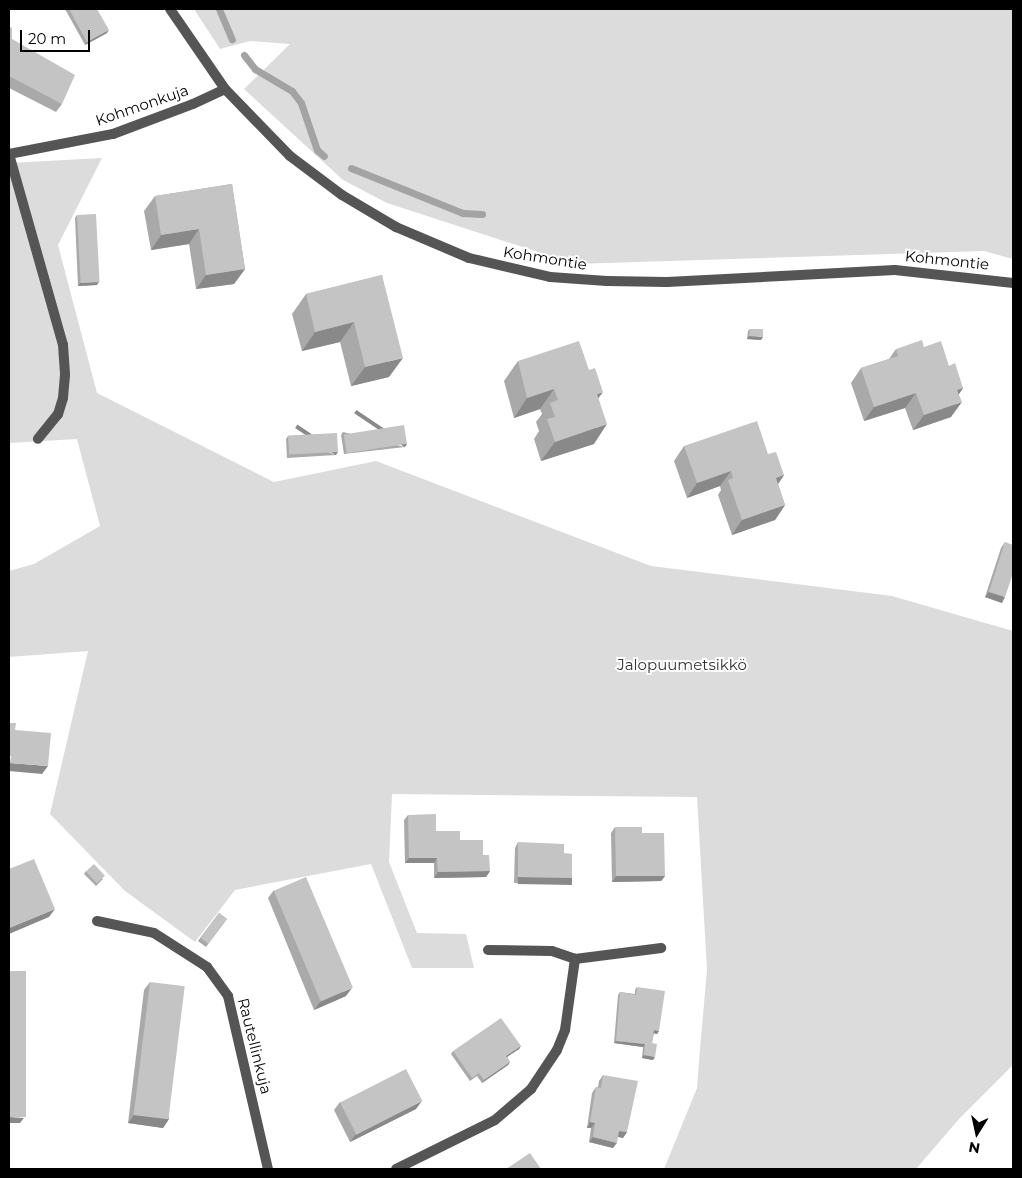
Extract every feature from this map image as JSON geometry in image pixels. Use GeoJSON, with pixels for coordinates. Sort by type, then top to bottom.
{"type":"FeatureCollection","features":[{"type":"Feature","properties":{"kind":"street","name":"Kohmontie"},"geometry":{"type":"LineString","coordinates":[[170,9],[225,89],[285,151],[342,195],[430,244],[522,272],[599,281],[667,282],[895,270],[1013,283]]}},
{"type":"Feature","properties":{"kind":"street","name":"Kohmonkuja"},"geometry":{"type":"LineString","coordinates":[[9,154],[113,134],[193,104],[225,89]]}},
{"type":"Feature","properties":{"kind":"street"},"geometry":{"type":"LineString","coordinates":[[9,154],[63,344],[66,375],[63,398],[58,414],[38,439]]}},
{"type":"Feature","properties":{"kind":"street","name":"Rautellinkuja"},"geometry":{"type":"LineString","coordinates":[[96,921],[154,933],[207,967],[228,996],[268,1169]]}},
{"type":"Feature","properties":{"kind":"street"},"geometry":{"type":"LineString","coordinates":[[488,950],[552,951],[575,959],[661,948]]}},
{"type":"Feature","properties":{"kind":"street"},"geometry":{"type":"LineString","coordinates":[[396,1169],[495,1120],[532,1089],[557,1050],[565,1030],[575,959]]}},
{"type":"Feature","properties":{"kind":"green space"},"geometry":{"type":"Polygon","coordinates":[[[194,9],[1013,9],[1013,259],[984,251],[575,264],[387,203],[343,180],[244,89],[290,44],[250,41],[220,49],[194,9]]]}},
{"type":"Feature","properties":{"kind":"green space","name":"Jalopuumetsikkö"},"geometry":{"type":"Polygon","coordinates":[[[102,158],[58,245],[97,393],[274,482],[376,461],[651,566],[892,596],[1013,631],[1013,1065],[959,1119],[916,1169],[664,1169],[697,1088],[707,970],[697,797],[392,794],[389,862],[417,933],[466,934],[474,968],[412,968],[371,864],[235,890],[195,942],[125,891],[50,814],[88,651],[9,657],[9,571],[34,564],[100,526],[77,439],[9,443],[9,163],[102,158]]]}},
{"type":"Feature","properties":{"kind":"building"},"geometry":{"type":"Polygon","coordinates":[[[69,9],[97,9],[109,30],[87,42],[69,9]]]}},
{"type":"Feature","properties":{"kind":"building"},"geometry":{"type":"Polygon","coordinates":[[[9,26],[12,28],[12,39],[75,75],[62,104],[9,76],[9,26]]]}},
{"type":"Feature","properties":{"kind":"building"},"geometry":{"type":"Polygon","coordinates":[[[232,184],[245,269],[206,275],[199,229],[161,235],[155,196],[232,184]]]}},
{"type":"Feature","properties":{"kind":"building"},"geometry":{"type":"Polygon","coordinates":[[[96,214],[100,282],[81,283],[77,215],[96,214]]]}},
{"type":"Feature","properties":{"kind":"building"},"geometry":{"type":"Polygon","coordinates":[[[382,275],[403,358],[365,367],[354,322],[315,332],[306,294],[382,275]]]}},
{"type":"Feature","properties":{"kind":"building"},"geometry":{"type":"Polygon","coordinates":[[[750,329],[763,329],[763,337],[749,336],[750,329]]]}},
{"type":"Feature","properties":{"kind":"building"},"geometry":{"type":"Polygon","coordinates":[[[922,340],[924,347],[941,341],[949,366],[955,363],[963,388],[957,390],[962,402],[924,415],[916,393],[874,407],[861,368],[898,356],[896,349],[922,340]]]}},
{"type":"Feature","properties":{"kind":"building"},"geometry":{"type":"Polygon","coordinates":[[[579,341],[589,370],[595,368],[603,392],[597,394],[607,424],[555,442],[547,419],[555,417],[550,403],[558,400],[554,389],[527,398],[518,361],[579,341]]]}},
{"type":"Feature","properties":{"kind":"building"},"geometry":{"type":"Polygon","coordinates":[[[757,421],[768,454],[776,452],[784,475],[776,478],[785,505],[742,520],[728,480],[733,478],[731,471],[697,483],[684,446],[757,421]]]}},
{"type":"Feature","properties":{"kind":"building"},"geometry":{"type":"Polygon","coordinates":[[[404,425],[407,444],[347,453],[344,435],[404,425]]]}},
{"type":"Feature","properties":{"kind":"building"},"geometry":{"type":"Polygon","coordinates":[[[337,433],[338,452],[289,455],[288,436],[337,433]]]}},
{"type":"Feature","properties":{"kind":"building"},"geometry":{"type":"Polygon","coordinates":[[[1005,542],[1013,545],[1013,573],[1005,597],[989,592],[1005,542]]]}},
{"type":"Feature","properties":{"kind":"building"},"geometry":{"type":"Polygon","coordinates":[[[9,723],[16,723],[15,730],[51,733],[48,766],[10,763],[9,723]]]}},
{"type":"Feature","properties":{"kind":"building"},"geometry":{"type":"Polygon","coordinates":[[[436,814],[436,831],[460,831],[460,840],[483,840],[483,855],[489,855],[490,871],[438,872],[437,858],[409,858],[408,815],[436,814]]]}},
{"type":"Feature","properties":{"kind":"building"},"geometry":{"type":"Polygon","coordinates":[[[615,827],[642,827],[642,833],[664,833],[665,876],[616,876],[615,827]]]}},
{"type":"Feature","properties":{"kind":"building"},"geometry":{"type":"Polygon","coordinates":[[[518,842],[564,844],[564,853],[572,854],[572,878],[518,877],[518,842]]]}},
{"type":"Feature","properties":{"kind":"building"},"geometry":{"type":"Polygon","coordinates":[[[34,859],[55,909],[9,928],[9,869],[34,859]]]}},
{"type":"Feature","properties":{"kind":"building"},"geometry":{"type":"Polygon","coordinates":[[[94,864],[105,876],[97,883],[86,872],[94,864]]]}},
{"type":"Feature","properties":{"kind":"building"},"geometry":{"type":"Polygon","coordinates":[[[306,877],[353,987],[321,1001],[274,891],[306,877]]]}},
{"type":"Feature","properties":{"kind":"building"},"geometry":{"type":"Polygon","coordinates":[[[219,913],[227,919],[208,944],[200,938],[219,913]]]}},
{"type":"Feature","properties":{"kind":"building"},"geometry":{"type":"Polygon","coordinates":[[[9,971],[26,971],[26,1117],[9,1117],[9,971]]]}},
{"type":"Feature","properties":{"kind":"building"},"geometry":{"type":"Polygon","coordinates":[[[150,982],[185,986],[168,1119],[134,1115],[150,982]]]}},
{"type":"Feature","properties":{"kind":"building"},"geometry":{"type":"Polygon","coordinates":[[[637,987],[665,991],[659,1031],[654,1030],[652,1043],[657,1044],[655,1057],[644,1055],[645,1044],[616,1041],[620,992],[636,995],[637,987]]]}},
{"type":"Feature","properties":{"kind":"building"},"geometry":{"type":"Polygon","coordinates":[[[501,1018],[521,1046],[506,1056],[510,1062],[484,1080],[479,1073],[472,1078],[453,1051],[501,1018]]]}},
{"type":"Feature","properties":{"kind":"building"},"geometry":{"type":"Polygon","coordinates":[[[406,1069],[422,1101],[356,1135],[340,1103],[406,1069]]]}},
{"type":"Feature","properties":{"kind":"building"},"geometry":{"type":"Polygon","coordinates":[[[603,1075],[638,1081],[627,1132],[619,1131],[617,1143],[593,1137],[595,1123],[590,1122],[596,1087],[601,1088],[603,1075]]]}},
{"type":"Feature","properties":{"kind":"building"},"geometry":{"type":"Polygon","coordinates":[[[530,1153],[541,1169],[506,1169],[530,1153]]]}},
{"type":"Feature","properties":{"kind":"waterway"},"geometry":{"type":"LineString","coordinates":[[219,9],[232,39]]}},
{"type":"Feature","properties":{"kind":"waterway"},"geometry":{"type":"LineString","coordinates":[[244,55],[255,69],[292,91],[301,103],[317,150],[324,156]]}},
{"type":"Feature","properties":{"kind":"waterway"},"geometry":{"type":"LineString","coordinates":[[351,168],[463,213],[482,214]]}}]}
